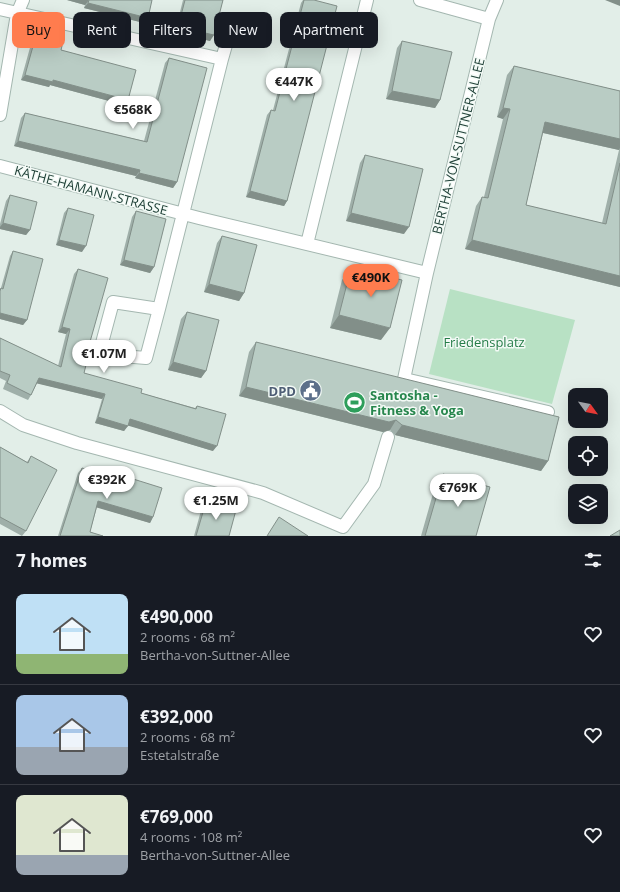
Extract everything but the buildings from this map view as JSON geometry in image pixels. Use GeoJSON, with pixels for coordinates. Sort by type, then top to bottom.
{"type":"FeatureCollection","features":[{"type":"Feature","properties":{"kind":"street"},"geometry":{"type":"LineString","coordinates":[[18,12],[23,0]]}},
{"type":"Feature","properties":{"kind":"street"},"geometry":{"type":"LineString","coordinates":[[307,244],[367,0]]}},
{"type":"Feature","properties":{"kind":"street"},"geometry":{"type":"LineString","coordinates":[[420,0],[489,19]]}},
{"type":"Feature","properties":{"kind":"street","name":"BERTHA-VON-SUTTNER-ALLEE"},"geometry":{"type":"LineString","coordinates":[[404,379],[427,273],[489,19],[497,0]]}},
{"type":"Feature","properties":{"kind":"street"},"geometry":{"type":"LineString","coordinates":[[0,9],[12,13]]}},
{"type":"Feature","properties":{"kind":"street"},"geometry":{"type":"LineString","coordinates":[[65,25],[222,59]]}},
{"type":"Feature","properties":{"kind":"street"},"geometry":{"type":"LineString","coordinates":[[0,115],[12,44]]}},
{"type":"Feature","properties":{"kind":"street","name":"KÄTHE-HAMANN-STRASSE"},"geometry":{"type":"LineString","coordinates":[[159,309],[113,302],[99,354],[146,358],[159,309],[182,214],[225,48]]}},
{"type":"Feature","properties":{"kind":"street","name":"KÄTHE-HAMANN-STRASSE"},"geometry":{"type":"LineString","coordinates":[[0,166],[182,214]]}},
{"type":"Feature","properties":{"kind":"street"},"geometry":{"type":"LineString","coordinates":[[182,214],[427,273]]}},
{"type":"Feature","properties":{"kind":"street"},"geometry":{"type":"LineString","coordinates":[[388,376],[548,412]]}},
{"type":"Feature","properties":{"kind":"street"},"geometry":{"type":"LineString","coordinates":[[0,411],[23,425],[77,443],[264,493],[344,531],[374,484],[388,437]]}},
{"type":"Feature","properties":{"kind":"green space","name":"Friedensplatz"},"geometry":{"type":"Polygon","coordinates":[[[450,289],[575,320],[552,404],[429,374],[450,289]]]}},
{"type":"Feature","properties":{"kind":"place","name":"DPD"},"geometry":{"type":"Point","coordinates":[311,391]}},
{"type":"Feature","properties":{"kind":"place","name":"Santosha - Fitness & Yoga"},"geometry":{"type":"Point","coordinates":[354,402]}}]}
